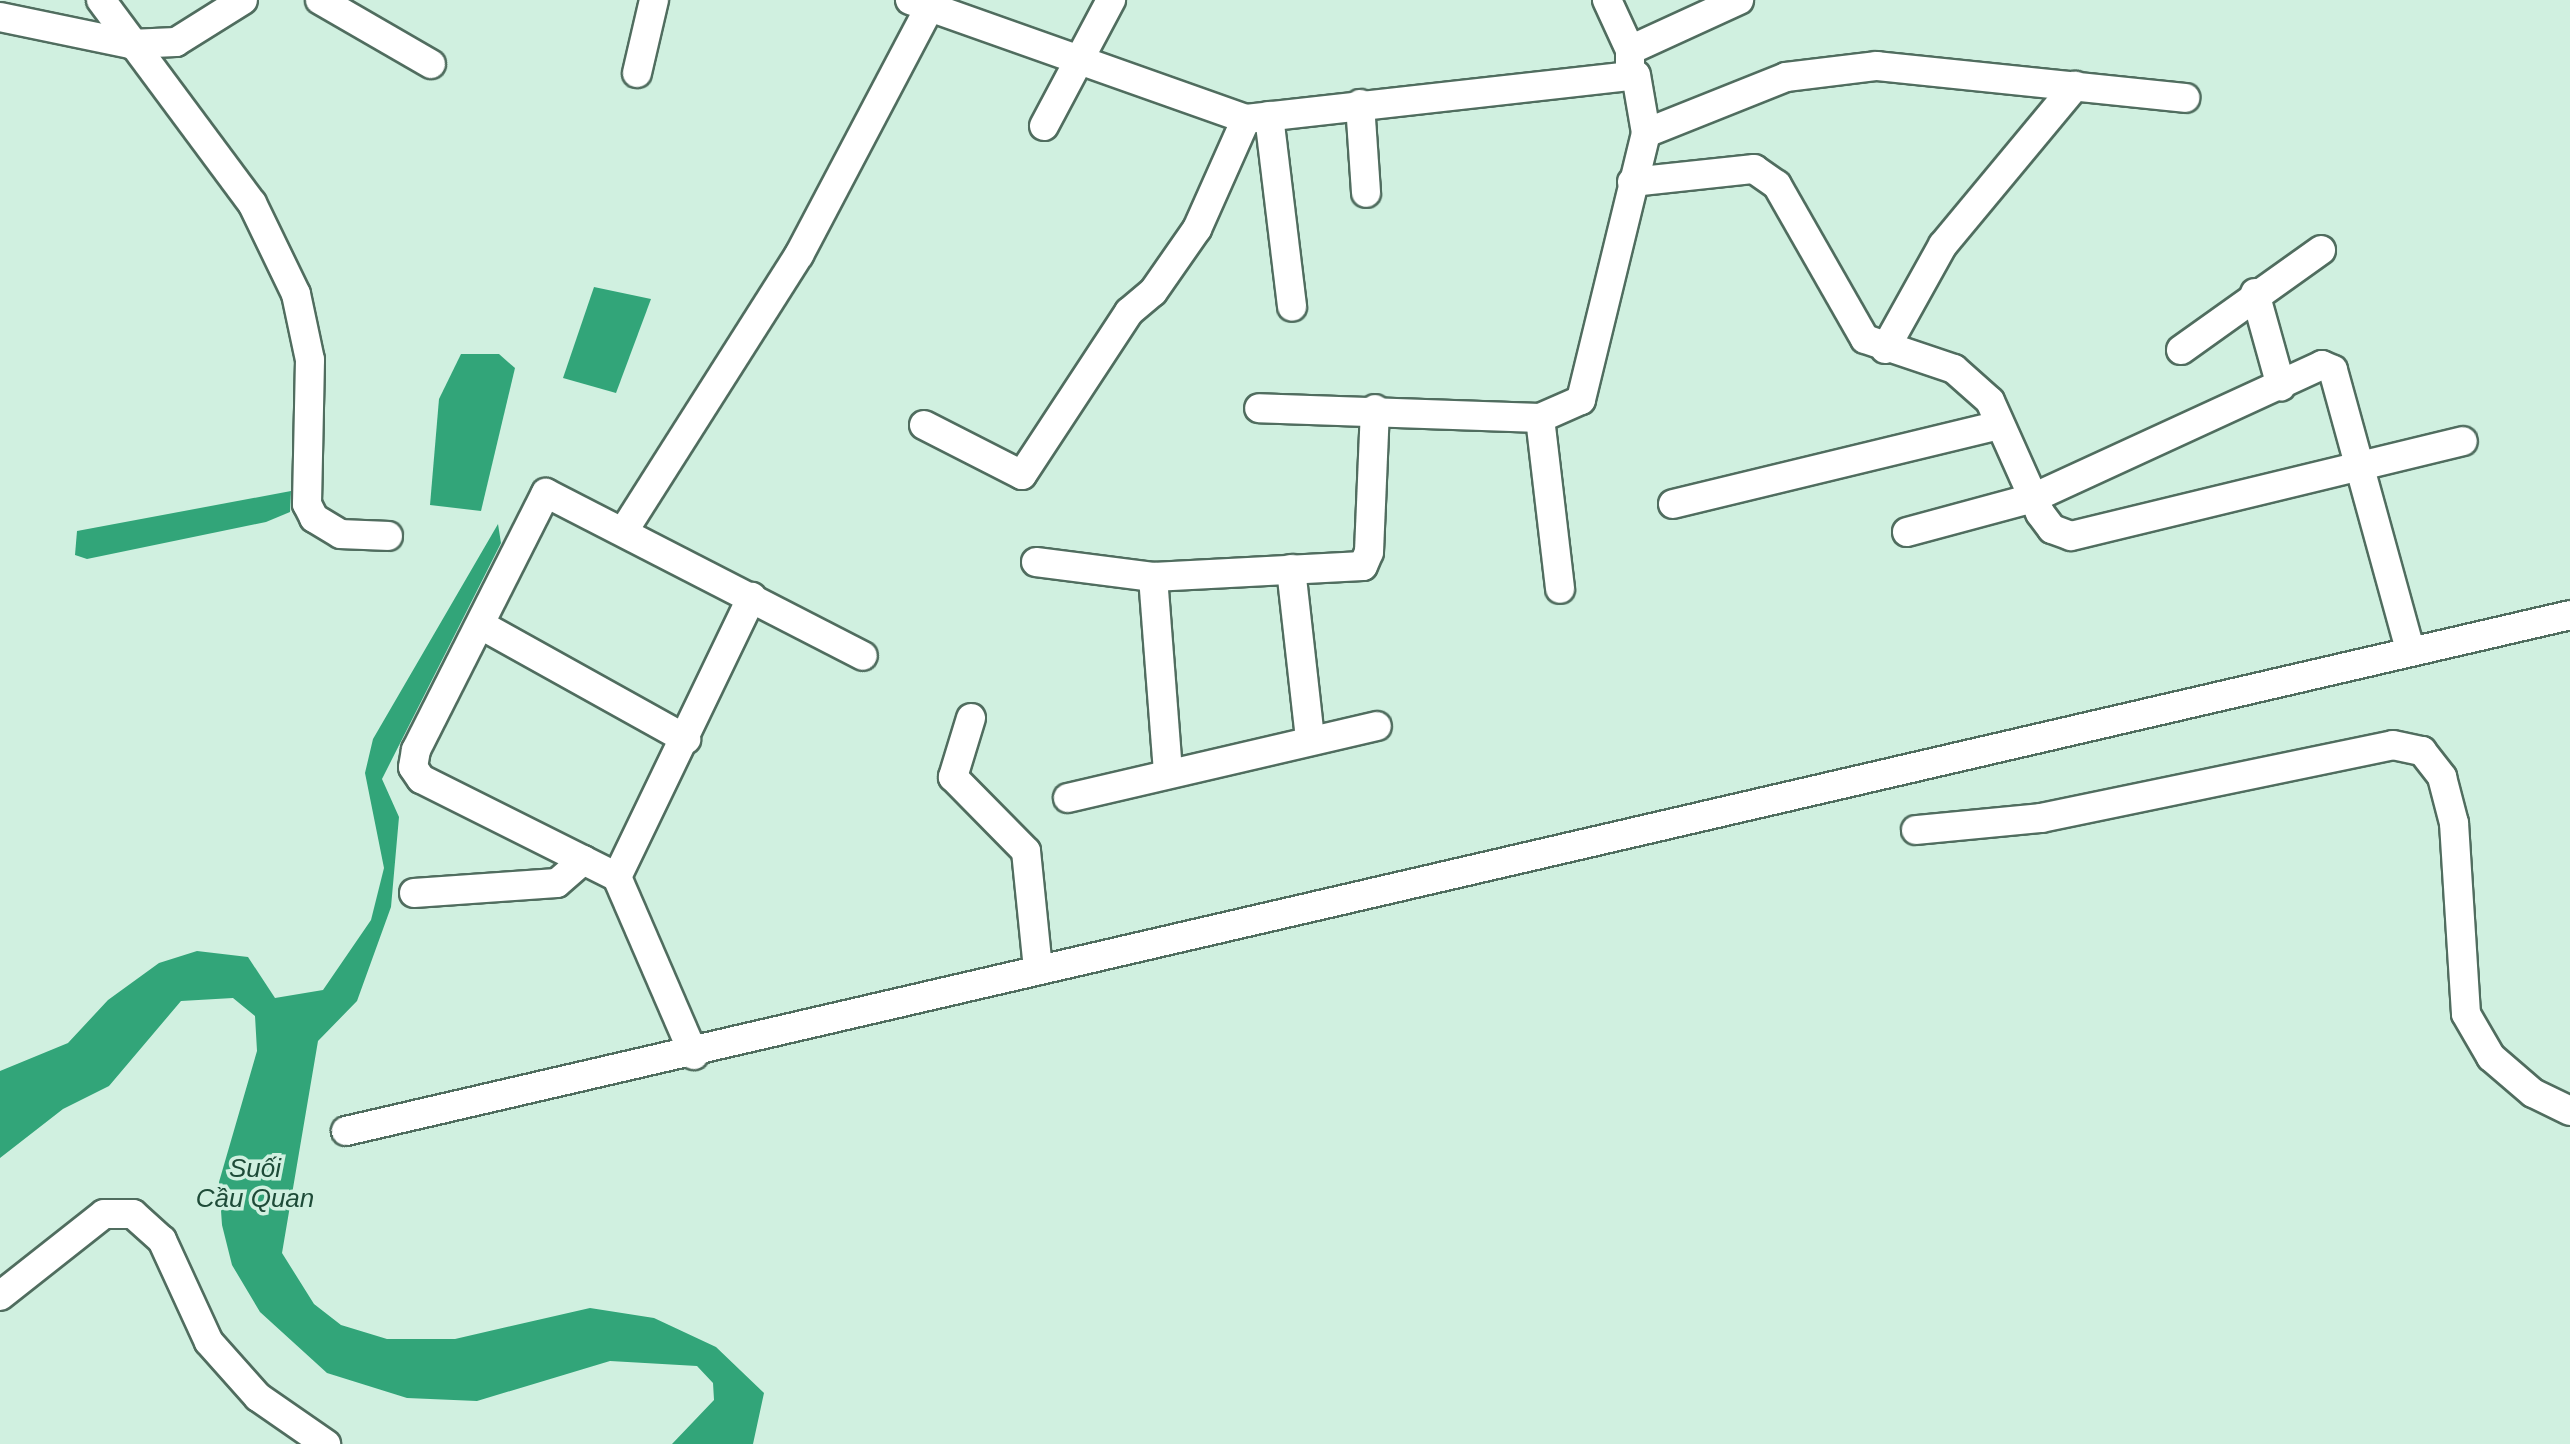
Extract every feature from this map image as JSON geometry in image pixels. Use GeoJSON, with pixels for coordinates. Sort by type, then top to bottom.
{"type":"FeatureCollection","features":[{"type":"Feature","properties":{"kind":"street"},"geometry":{"type":"LineString","coordinates":[[101,0],[130,44],[252,203],[296,294],[310,360],[307,504],[314,518],[341,534],[388,536]]}},
{"type":"Feature","properties":{"kind":"street"},"geometry":{"type":"LineString","coordinates":[[0,17],[130,44],[176,42],[243,0]]}},
{"type":"Feature","properties":{"kind":"street"},"geometry":{"type":"LineString","coordinates":[[320,0],[431,64]]}},
{"type":"Feature","properties":{"kind":"street"},"geometry":{"type":"LineString","coordinates":[[637,73],[654,0]]}},
{"type":"Feature","properties":{"kind":"street"},"geometry":{"type":"LineString","coordinates":[[1044,126],[1111,0]]}},
{"type":"Feature","properties":{"kind":"street"},"geometry":{"type":"LineString","coordinates":[[1259,408],[1375,409],[1540,418],[1581,400],[1646,133],[1640,82],[1607,0]]}},
{"type":"Feature","properties":{"kind":"street"},"geometry":{"type":"LineString","coordinates":[[625,529],[799,255],[930,6],[1079,59],[1258,117],[1630,61],[1739,0]]}},
{"type":"Feature","properties":{"kind":"street"},"geometry":{"type":"LineString","coordinates":[[1646,133],[1786,77],[1877,66],[2185,98]]}},
{"type":"Feature","properties":{"kind":"street"},"geometry":{"type":"LineString","coordinates":[[1885,349],[1943,245],[2075,86]]}},
{"type":"Feature","properties":{"kind":"street"},"geometry":{"type":"LineString","coordinates":[[1360,104],[1366,193]]}},
{"type":"Feature","properties":{"kind":"street"},"geometry":{"type":"LineString","coordinates":[[1258,117],[1292,307]]}},
{"type":"Feature","properties":{"kind":"street"},"geometry":{"type":"LineString","coordinates":[[924,425],[1022,475],[1129,312],[1153,292],[1197,229],[1258,117]]}},
{"type":"Feature","properties":{"kind":"street"},"geometry":{"type":"LineString","coordinates":[[1632,182],[1754,169],[1777,185],[1865,339],[1885,349],[1913,349],[1954,369],[1990,401],[2033,498],[2052,529],[2071,536],[2463,441]]}},
{"type":"Feature","properties":{"kind":"street"},"geometry":{"type":"LineString","coordinates":[[2181,350],[2255,293],[2321,250]]}},
{"type":"Feature","properties":{"kind":"street"},"geometry":{"type":"LineString","coordinates":[[2255,293],[2281,386]]}},
{"type":"Feature","properties":{"kind":"street"},"geometry":{"type":"LineString","coordinates":[[1907,532],[2033,498],[2322,365],[2333,370],[2357,467],[2410,650]]}},
{"type":"Feature","properties":{"kind":"street"},"geometry":{"type":"LineString","coordinates":[[1036,562],[1153,577],[1363,566],[1369,552],[1375,409]]}},
{"type":"Feature","properties":{"kind":"street"},"geometry":{"type":"LineString","coordinates":[[1540,418],[1560,589]]}},
{"type":"Feature","properties":{"kind":"street"},"geometry":{"type":"LineString","coordinates":[[1673,504],[2000,425]]}},
{"type":"Feature","properties":{"kind":"street"},"geometry":{"type":"LineString","coordinates":[[694,1055],[617,877],[421,779],[413,767],[546,493],[625,529],[863,656]]}},
{"type":"Feature","properties":{"kind":"street"},"geometry":{"type":"LineString","coordinates":[[1291,569],[1310,739]]}},
{"type":"Feature","properties":{"kind":"street"},"geometry":{"type":"LineString","coordinates":[[1153,577],[1168,773]]}},
{"type":"Feature","properties":{"kind":"street"},"geometry":{"type":"LineString","coordinates":[[617,877],[752,597]]}},
{"type":"Feature","properties":{"kind":"street"},"geometry":{"type":"LineString","coordinates":[[346,1131],[694,1055],[1038,970],[2570,615]]}},
{"type":"Feature","properties":{"kind":"street"},"geometry":{"type":"LineString","coordinates":[[481,625],[686,739]]}},
{"type":"Feature","properties":{"kind":"street"},"geometry":{"type":"LineString","coordinates":[[971,718],[953,777],[1026,851],[1038,970]]}},
{"type":"Feature","properties":{"kind":"street"},"geometry":{"type":"LineString","coordinates":[[1068,798],[1310,739],[1377,726]]}},
{"type":"Feature","properties":{"kind":"street"},"geometry":{"type":"LineString","coordinates":[[1916,830],[2041,818],[2393,745],[2422,751],[2442,777],[2454,823],[2466,1014],[2491,1057],[2533,1093],[2570,1111]]}},
{"type":"Feature","properties":{"kind":"street"},"geometry":{"type":"LineString","coordinates":[[414,893],[557,883],[583,860]]}},
{"type":"Feature","properties":{"kind":"street"},"geometry":{"type":"LineString","coordinates":[[0,1296],[104,1214],[133,1214],[162,1240],[209,1342],[258,1397],[326,1444]]}},
{"type":"Feature","properties":{"kind":"water"},"geometry":{"type":"Polygon","coordinates":[[[594,287],[651,299],[616,393],[563,378],[594,287]]]}},
{"type":"Feature","properties":{"kind":"water"},"geometry":{"type":"Polygon","coordinates":[[[461,354],[499,354],[515,368],[481,511],[430,505],[439,399],[461,354]]]}},
{"type":"Feature","properties":{"kind":"water"},"geometry":{"type":"Polygon","coordinates":[[[291,491],[290,512],[266,522],[87,559],[75,555],[77,531],[291,491]]]}},
{"type":"Feature","properties":{"kind":"water","name":"Suối Cầu Quan"},"geometry":{"type":"Polygon","coordinates":[[[498,524],[501,543],[382,779],[399,817],[391,907],[357,1001],[318,1041],[282,1253],[314,1304],[341,1325],[387,1339],[455,1339],[590,1308],[654,1318],[716,1347],[764,1393],[753,1444],[672,1444],[714,1400],[713,1383],[697,1366],[610,1361],[477,1401],[407,1398],[327,1373],[260,1312],[232,1265],[222,1225],[219,1182],[257,1051],[255,1016],[233,998],[181,1001],[109,1086],[63,1109],[0,1158],[0,1071],[68,1043],[108,1000],[159,963],[197,951],[248,957],[275,998],[323,990],[371,920],[384,868],[365,773],[373,739],[498,524]]]}}]}
